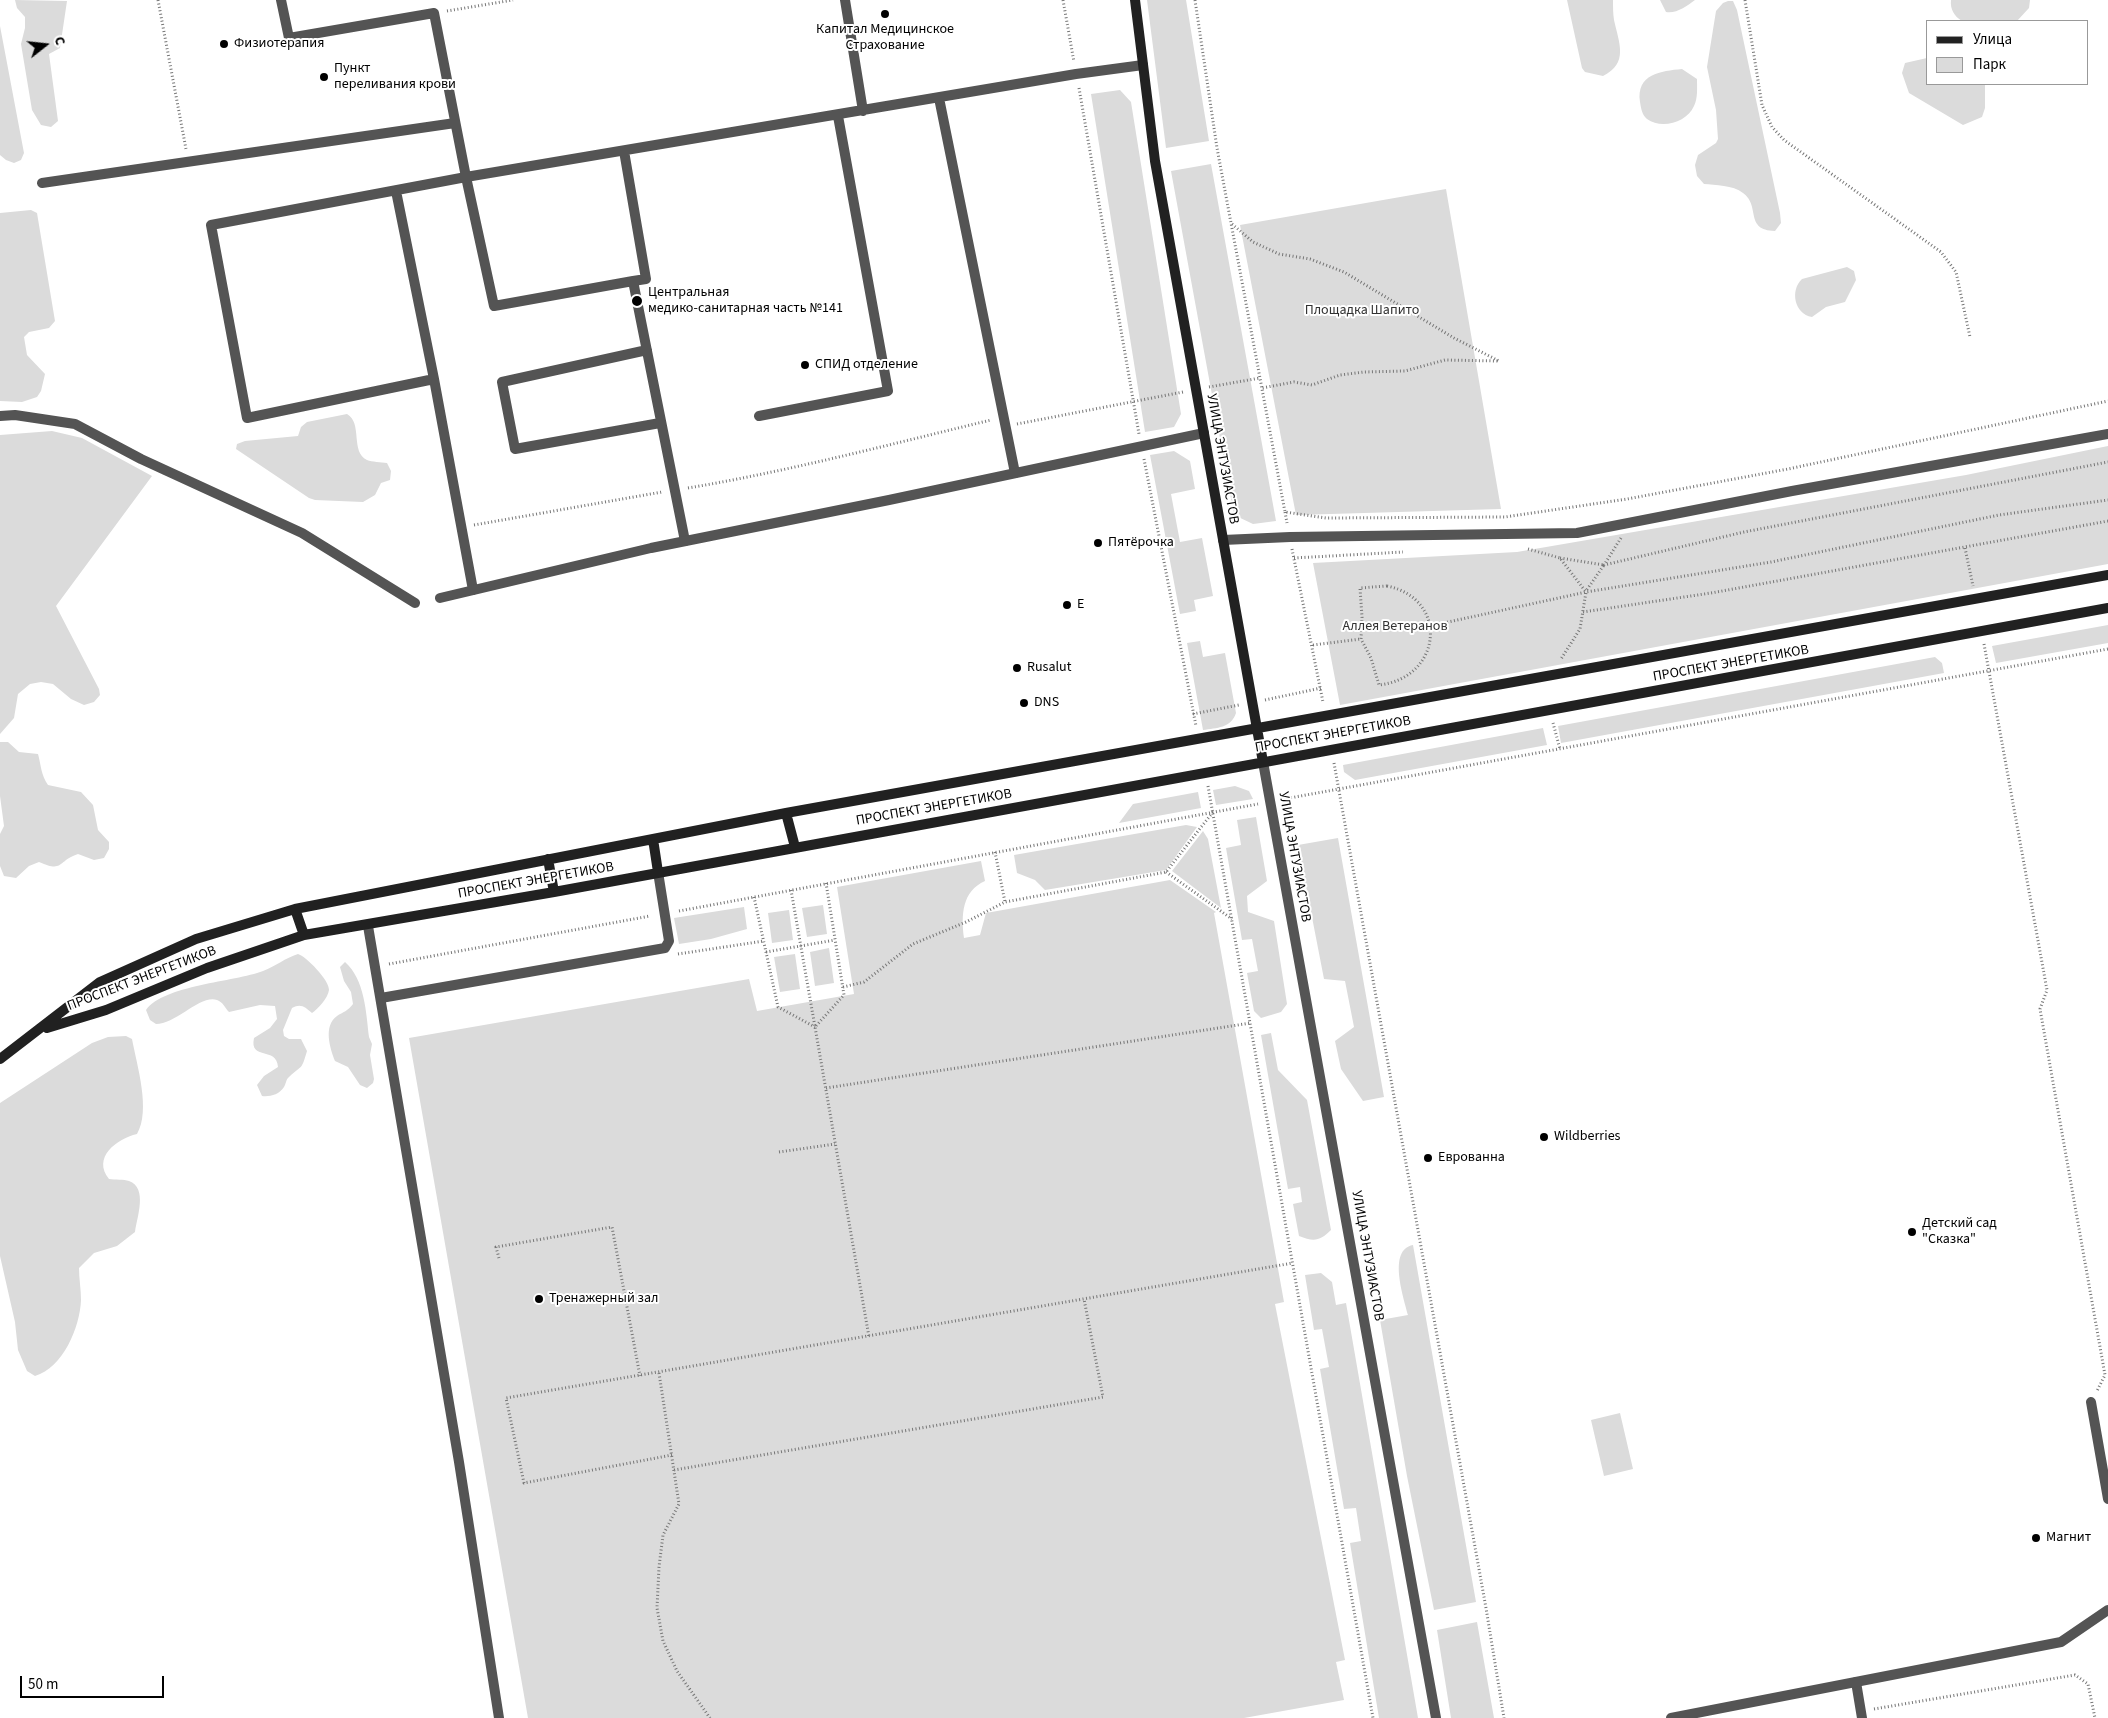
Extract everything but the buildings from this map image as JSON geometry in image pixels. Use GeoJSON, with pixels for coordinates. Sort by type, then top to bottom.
{"type":"FeatureCollection","features":[{"type":"Feature","properties":{"kind":"main road","name":"УЛИЦА ЭНТУЗИАСТОВ"},"geometry":{"type":"LineString","coordinates":[[1135,0],[1155,161],[1263,762]]}},
{"type":"Feature","properties":{"kind":"main road","name":"ПРОСПЕКТ ЭНЕРГЕТИКОВ"},"geometry":{"type":"LineString","coordinates":[[41,1029],[100,982],[196,939],[295,908],[786,812],[1542,678],[2108,575]]}},
{"type":"Feature","properties":{"kind":"main road","name":"ПРОСПЕКТ ЭНЕРГЕТИКОВ"},"geometry":{"type":"LineString","coordinates":[[41,1029],[106,1010],[207,968],[304,935],[368,926],[2108,608]]}},
{"type":"Feature","properties":{"kind":"main road"},"geometry":{"type":"LineString","coordinates":[[786,812],[795,847]]}},
{"type":"Feature","properties":{"kind":"main road"},"geometry":{"type":"LineString","coordinates":[[653,839],[658,872]]}},
{"type":"Feature","properties":{"kind":"main road"},"geometry":{"type":"LineString","coordinates":[[548,859],[554,892]]}},
{"type":"Feature","properties":{"kind":"main road"},"geometry":{"type":"LineString","coordinates":[[295,908],[304,935]]}},
{"type":"Feature","properties":{"kind":"main road"},"geometry":{"type":"LineString","coordinates":[[0,1060],[41,1029]]}},
{"type":"Feature","properties":{"kind":"street"},"geometry":{"type":"LineString","coordinates":[[281,0],[289,38],[434,13],[466,177],[494,306],[646,279],[624,151]]}},
{"type":"Feature","properties":{"kind":"street"},"geometry":{"type":"LineString","coordinates":[[845,0],[863,111]]}},
{"type":"Feature","properties":{"kind":"street"},"geometry":{"type":"LineString","coordinates":[[434,379],[247,418],[212,225],[466,177],[838,116],[1076,74],[1143,65]]}},
{"type":"Feature","properties":{"kind":"street"},"geometry":{"type":"LineString","coordinates":[[939,98],[1015,473]]}},
{"type":"Feature","properties":{"kind":"street"},"geometry":{"type":"LineString","coordinates":[[759,416],[888,391],[838,116]]}},
{"type":"Feature","properties":{"kind":"street"},"geometry":{"type":"LineString","coordinates":[[42,184],[455,123]]}},
{"type":"Feature","properties":{"kind":"street"},"geometry":{"type":"LineString","coordinates":[[396,191],[434,379],[473,590]]}},
{"type":"Feature","properties":{"kind":"street"},"geometry":{"type":"LineString","coordinates":[[633,281],[685,541]]}},
{"type":"Feature","properties":{"kind":"street"},"geometry":{"type":"LineString","coordinates":[[647,350],[502,382],[515,449],[660,423]]}},
{"type":"Feature","properties":{"kind":"street"},"geometry":{"type":"LineString","coordinates":[[0,416],[15,415],[75,424],[141,459],[302,533],[415,603]]}},
{"type":"Feature","properties":{"kind":"street"},"geometry":{"type":"LineString","coordinates":[[440,598],[685,541],[1204,433]]}},
{"type":"Feature","properties":{"kind":"street"},"geometry":{"type":"LineString","coordinates":[[1223,540],[1290,537],[1577,533],[1792,491],[2108,434]]}},
{"type":"Feature","properties":{"kind":"street","name":"УЛИЦА ЭНТУЗИАСТОВ"},"geometry":{"type":"LineString","coordinates":[[1263,762],[1436,1718]]}},
{"type":"Feature","properties":{"kind":"street"},"geometry":{"type":"LineString","coordinates":[[381,998],[664,948],[669,941],[658,872]]}},
{"type":"Feature","properties":{"kind":"street"},"geometry":{"type":"LineString","coordinates":[[368,926],[460,1472],[499,1718]]}},
{"type":"Feature","properties":{"kind":"street"},"geometry":{"type":"LineString","coordinates":[[2091,1402],[2108,1499]]}},
{"type":"Feature","properties":{"kind":"street"},"geometry":{"type":"LineString","coordinates":[[1670,1718],[2061,1642],[2108,1610]]}},
{"type":"Feature","properties":{"kind":"street"},"geometry":{"type":"LineString","coordinates":[[1856,1682],[1861,1715]]}},
{"type":"Feature","properties":{"kind":"path"},"geometry":{"type":"LineString","coordinates":[[158,0],[189,163]]}},
{"type":"Feature","properties":{"kind":"path"},"geometry":{"type":"LineString","coordinates":[[434,13],[513,0]]}},
{"type":"Feature","properties":{"kind":"path"},"geometry":{"type":"LineString","coordinates":[[1063,0],[1141,446],[1198,739]]}},
{"type":"Feature","properties":{"kind":"path"},"geometry":{"type":"LineString","coordinates":[[1194,0],[1231,224],[1285,512],[1326,716]]}},
{"type":"Feature","properties":{"kind":"path"},"geometry":{"type":"LineString","coordinates":[[1745,0],[1762,105],[1772,127],[1784,140],[1945,256],[1956,272],[1970,337]]}},
{"type":"Feature","properties":{"kind":"path"},"geometry":{"type":"LineString","coordinates":[[1231,224],[1253,242],[1279,254],[1310,259],[1344,272],[1454,338],[1499,361],[1445,360],[1405,371],[1356,373],[1340,375],[1312,384],[1294,382],[1262,388]]}},
{"type":"Feature","properties":{"kind":"path"},"geometry":{"type":"LineString","coordinates":[[461,527],[779,470],[1005,421],[1133,402],[1260,378]]}},
{"type":"Feature","properties":{"kind":"path"},"geometry":{"type":"LineString","coordinates":[[1285,512],[1326,518],[1505,517],[1627,499],[1788,470],[2108,401]]}},
{"type":"Feature","properties":{"kind":"path"},"geometry":{"type":"LineString","coordinates":[[1524,548],[1560,558],[1604,565],[1744,532],[2108,462]]}},
{"type":"Feature","properties":{"kind":"path"},"geometry":{"type":"LineString","coordinates":[[1430,626],[1586,592],[1771,562],[1999,515],[2108,500]]}},
{"type":"Feature","properties":{"kind":"path"},"geometry":{"type":"LineString","coordinates":[[1583,612],[1711,593],[2108,521]]}},
{"type":"Feature","properties":{"kind":"path"},"geometry":{"type":"LineString","coordinates":[[1542,678],[1564,656],[1580,630],[1586,592],[1631,523]]}},
{"type":"Feature","properties":{"kind":"path"},"geometry":{"type":"LineString","coordinates":[[1965,548],[1976,600]]}},
{"type":"Feature","properties":{"kind":"path"},"geometry":{"type":"LineString","coordinates":[[1294,558],[1409,552]]}},
{"type":"Feature","properties":{"kind":"path"},"geometry":{"type":"LineString","coordinates":[[1560,558],[1586,592]]}},
{"type":"Feature","properties":{"kind":"path"},"geometry":{"type":"LineString","coordinates":[[1387,586],[1398,588],[1423,608],[1430,626],[1431,642],[1424,660],[1414,672],[1390,683],[1379,685],[1371,658],[1361,639],[1360,588],[1387,586]]}},
{"type":"Feature","properties":{"kind":"path"},"geometry":{"type":"LineString","coordinates":[[1982,632],[2047,990],[2040,1009],[2105,1375],[2091,1402]]}},
{"type":"Feature","properties":{"kind":"path"},"geometry":{"type":"LineString","coordinates":[[1313,645],[1361,639]]}},
{"type":"Feature","properties":{"kind":"path"},"geometry":{"type":"LineString","coordinates":[[376,967],[1270,801],[2108,649]]}},
{"type":"Feature","properties":{"kind":"path"},"geometry":{"type":"LineString","coordinates":[[1549,710],[1560,749]]}},
{"type":"Feature","properties":{"kind":"path"},"geometry":{"type":"LineString","coordinates":[[1332,750],[1486,1608],[1504,1718]]}},
{"type":"Feature","properties":{"kind":"path"},"geometry":{"type":"LineString","coordinates":[[1206,773],[1374,1718]]}},
{"type":"Feature","properties":{"kind":"path"},"geometry":{"type":"LineString","coordinates":[[843,987],[864,982],[913,944],[966,922],[1005,902],[1166,872],[1213,812]]}},
{"type":"Feature","properties":{"kind":"path"},"geometry":{"type":"LineString","coordinates":[[995,852],[1005,902]]}},
{"type":"Feature","properties":{"kind":"path"},"geometry":{"type":"LineString","coordinates":[[1166,872],[1232,919]]}},
{"type":"Feature","properties":{"kind":"path"},"geometry":{"type":"LineString","coordinates":[[815,1027],[844,996],[826,883]]}},
{"type":"Feature","properties":{"kind":"path"},"geometry":{"type":"LineString","coordinates":[[791,890],[869,1337]]}},
{"type":"Feature","properties":{"kind":"path"},"geometry":{"type":"LineString","coordinates":[[754,897],[778,1007],[815,1027]]}},
{"type":"Feature","properties":{"kind":"path"},"geometry":{"type":"LineString","coordinates":[[766,952],[835,940]]}},
{"type":"Feature","properties":{"kind":"path"},"geometry":{"type":"LineString","coordinates":[[664,948],[680,955],[764,941]]}},
{"type":"Feature","properties":{"kind":"path"},"geometry":{"type":"LineString","coordinates":[[826,1088],[1250,1023]]}},
{"type":"Feature","properties":{"kind":"path"},"geometry":{"type":"LineString","coordinates":[[779,1152],[835,1144]]}},
{"type":"Feature","properties":{"kind":"path"},"geometry":{"type":"LineString","coordinates":[[499,1258],[496,1247],[612,1227],[640,1376]]}},
{"type":"Feature","properties":{"kind":"path"},"geometry":{"type":"LineString","coordinates":[[672,1455],[524,1483],[506,1398],[1293,1263]]}},
{"type":"Feature","properties":{"kind":"path"},"geometry":{"type":"LineString","coordinates":[[674,1470],[1102,1397],[1084,1299]]}},
{"type":"Feature","properties":{"kind":"path"},"geometry":{"type":"LineString","coordinates":[[659,1372],[679,1504],[663,1534],[657,1608],[663,1641],[677,1671],[710,1718]]}},
{"type":"Feature","properties":{"kind":"path"},"geometry":{"type":"LineString","coordinates":[[1861,1715],[2075,1675],[2088,1684],[2095,1718]]}},
{"type":"Feature","properties":{"kind":"green space"},"geometry":{"type":"Polygon","coordinates":[[[15,0],[67,1],[60,48],[49,54],[58,121],[51,127],[41,125],[32,110],[21,44],[25,28],[25,17],[17,8],[15,0]]]}},
{"type":"Feature","properties":{"kind":"green space"},"geometry":{"type":"Polygon","coordinates":[[[1147,0],[1186,0],[1209,141],[1166,148],[1147,0]]]}},
{"type":"Feature","properties":{"kind":"green space"},"geometry":{"type":"Polygon","coordinates":[[[1567,0],[1613,0],[1613,13],[1620,52],[1616,65],[1603,76],[1585,72],[1582,68],[1567,0]]]}},
{"type":"Feature","properties":{"kind":"green space"},"geometry":{"type":"Polygon","coordinates":[[[1660,0],[1695,0],[1674,12],[1666,12],[1660,0]]]}},
{"type":"Feature","properties":{"kind":"green space"},"geometry":{"type":"Polygon","coordinates":[[[1951,0],[2030,0],[2029,8],[2018,20],[1961,20],[1953,12],[1951,0]]]}},
{"type":"Feature","properties":{"kind":"green space"},"geometry":{"type":"Polygon","coordinates":[[[1733,1],[1737,10],[1780,213],[1781,223],[1775,231],[1765,230],[1759,226],[1748,198],[1739,190],[1719,185],[1704,184],[1697,176],[1695,165],[1698,155],[1716,143],[1718,139],[1716,110],[1707,67],[1716,11],[1723,3],[1733,1]]]}},
{"type":"Feature","properties":{"kind":"green space"},"geometry":{"type":"Polygon","coordinates":[[[0,26],[24,153],[21,160],[14,163],[0,155],[0,26]]]}},
{"type":"Feature","properties":{"kind":"green space"},"geometry":{"type":"Polygon","coordinates":[[[1926,58],[1926,85],[1985,85],[1985,108],[1982,117],[1963,125],[1909,93],[1902,73],[1905,63],[1926,58]]]}},
{"type":"Feature","properties":{"kind":"green space"},"geometry":{"type":"Polygon","coordinates":[[[1682,69],[1697,79],[1696,100],[1691,112],[1674,123],[1660,124],[1647,119],[1641,109],[1640,93],[1642,85],[1646,80],[1658,73],[1682,69]]]}},
{"type":"Feature","properties":{"kind":"green space"},"geometry":{"type":"Polygon","coordinates":[[[1120,90],[1131,102],[1181,414],[1174,427],[1145,432],[1091,94],[1120,90]]]}},
{"type":"Feature","properties":{"kind":"green space"},"geometry":{"type":"Polygon","coordinates":[[[1211,164],[1276,521],[1253,524],[1234,515],[1171,171],[1211,164]]]}},
{"type":"Feature","properties":{"kind":"green space","name":"Площадка Шапито"},"geometry":{"type":"Polygon","coordinates":[[[1446,189],[1501,509],[1296,515],[1240,225],[1446,189]]]}},
{"type":"Feature","properties":{"kind":"green space"},"geometry":{"type":"Polygon","coordinates":[[[31,210],[37,213],[55,321],[49,328],[29,332],[24,337],[27,355],[45,374],[41,391],[37,397],[22,402],[0,401],[0,213],[31,210]]]}},
{"type":"Feature","properties":{"kind":"green space"},"geometry":{"type":"Polygon","coordinates":[[[1847,267],[1854,271],[1856,280],[1845,302],[1826,307],[1812,317],[1801,311],[1795,295],[1798,284],[1802,279],[1847,267]]]}},
{"type":"Feature","properties":{"kind":"green space"},"geometry":{"type":"Polygon","coordinates":[[[347,414],[352,418],[356,430],[357,444],[362,456],[369,461],[387,463],[391,471],[390,480],[381,483],[375,495],[363,502],[315,500],[309,498],[236,449],[237,444],[245,441],[298,436],[301,427],[307,422],[347,414]]]}},
{"type":"Feature","properties":{"kind":"green space"},"geometry":{"type":"Polygon","coordinates":[[[52,431],[82,438],[152,476],[56,606],[99,689],[100,695],[94,702],[84,705],[71,699],[53,684],[41,682],[30,684],[18,694],[14,718],[0,734],[0,435],[52,431]]]}},
{"type":"Feature","properties":{"kind":"green space","name":"Аллея Ветеранов"},"geometry":{"type":"Polygon","coordinates":[[[2108,446],[2108,564],[1340,705],[1313,563],[1517,552],[1966,475],[2108,446]]]}},
{"type":"Feature","properties":{"kind":"green space"},"geometry":{"type":"Polygon","coordinates":[[[1174,451],[1190,461],[1195,489],[1171,494],[1180,542],[1202,538],[1213,596],[1194,600],[1196,611],[1180,614],[1150,455],[1174,451]]]}},
{"type":"Feature","properties":{"kind":"green space"},"geometry":{"type":"Polygon","coordinates":[[[2108,625],[2108,643],[1996,663],[1992,646],[2108,625]]]}},
{"type":"Feature","properties":{"kind":"green space"},"geometry":{"type":"Polygon","coordinates":[[[1200,641],[1203,657],[1225,653],[1236,713],[1231,722],[1218,728],[1203,730],[1187,643],[1200,641]]]}},
{"type":"Feature","properties":{"kind":"green space"},"geometry":{"type":"Polygon","coordinates":[[[1935,657],[1942,663],[1944,673],[1561,743],[1558,726],[1935,657]]]}},
{"type":"Feature","properties":{"kind":"green space"},"geometry":{"type":"Polygon","coordinates":[[[1543,728],[1547,745],[1355,780],[1344,772],[1343,765],[1543,728]]]}},
{"type":"Feature","properties":{"kind":"green space"},"geometry":{"type":"Polygon","coordinates":[[[0,742],[8,742],[19,752],[38,754],[48,785],[81,792],[93,805],[98,830],[109,842],[109,849],[104,858],[94,860],[78,854],[57,866],[39,862],[29,866],[16,878],[4,876],[0,866],[0,834],[4,826],[0,796],[0,742]]]}},
{"type":"Feature","properties":{"kind":"green space"},"geometry":{"type":"Polygon","coordinates":[[[1235,786],[1249,791],[1253,799],[1216,805],[1213,790],[1235,786]]]}},
{"type":"Feature","properties":{"kind":"green space"},"geometry":{"type":"Polygon","coordinates":[[[1198,792],[1201,808],[1119,823],[1133,804],[1198,792]]]}},
{"type":"Feature","properties":{"kind":"green space"},"geometry":{"type":"Polygon","coordinates":[[[1256,817],[1267,881],[1247,896],[1248,912],[1274,921],[1287,1004],[1281,1012],[1261,1018],[1254,1011],[1247,973],[1258,971],[1252,939],[1242,940],[1226,848],[1241,845],[1237,820],[1256,817]]]}},
{"type":"Feature","properties":{"kind":"green space"},"geometry":{"type":"Polygon","coordinates":[[[1186,825],[1197,827],[1166,870],[1045,890],[1035,880],[1017,873],[1014,855],[1186,825]]]}},
{"type":"Feature","properties":{"kind":"green space"},"geometry":{"type":"Polygon","coordinates":[[[1203,831],[1208,839],[1221,908],[1172,871],[1203,831]]]}},
{"type":"Feature","properties":{"kind":"green space"},"geometry":{"type":"Polygon","coordinates":[[[1338,838],[1384,1097],[1363,1101],[1341,1069],[1335,1041],[1354,1027],[1345,981],[1324,979],[1298,845],[1338,838]]]}},
{"type":"Feature","properties":{"kind":"green space"},"geometry":{"type":"Polygon","coordinates":[[[981,861],[985,881],[977,885],[967,897],[963,912],[964,938],[980,935],[986,913],[1170,880],[1216,912],[1214,913],[1284,1302],[1275,1304],[1345,1660],[1336,1662],[1344,1700],[1244,1718],[528,1718],[409,1038],[749,979],[757,1011],[854,994],[837,887],[981,861]]]}},
{"type":"Feature","properties":{"kind":"green space"},"geometry":{"type":"Polygon","coordinates":[[[823,905],[827,934],[807,937],[802,908],[823,905]]]}},
{"type":"Feature","properties":{"kind":"green space"},"geometry":{"type":"Polygon","coordinates":[[[744,907],[747,929],[711,939],[679,944],[674,918],[744,907]]]}},
{"type":"Feature","properties":{"kind":"green space"},"geometry":{"type":"Polygon","coordinates":[[[789,910],[793,940],[772,943],[768,913],[789,910]]]}},
{"type":"Feature","properties":{"kind":"green space"},"geometry":{"type":"Polygon","coordinates":[[[829,948],[834,983],[815,986],[810,952],[829,948]]]}},
{"type":"Feature","properties":{"kind":"green space"},"geometry":{"type":"Polygon","coordinates":[[[298,954],[317,969],[326,981],[329,990],[322,1003],[312,1013],[303,1006],[292,1008],[283,1030],[284,1036],[289,1039],[301,1039],[307,1051],[301,1067],[288,1078],[282,1090],[277,1094],[262,1096],[257,1085],[264,1076],[278,1067],[273,1057],[259,1052],[255,1049],[254,1045],[254,1038],[270,1028],[277,1019],[275,1006],[260,1005],[229,1012],[219,1001],[211,999],[164,1023],[156,1024],[150,1020],[146,1010],[155,1002],[168,995],[200,985],[263,971],[298,954]]]}},
{"type":"Feature","properties":{"kind":"green space"},"geometry":{"type":"Polygon","coordinates":[[[795,954],[800,989],[780,992],[774,957],[795,954]]]}},
{"type":"Feature","properties":{"kind":"green space"},"geometry":{"type":"Polygon","coordinates":[[[345,962],[352,969],[361,987],[369,1037],[372,1044],[370,1055],[374,1079],[373,1083],[367,1088],[360,1085],[348,1067],[335,1061],[331,1050],[330,1025],[337,1016],[353,1004],[351,992],[344,981],[340,967],[345,962]]]}},
{"type":"Feature","properties":{"kind":"green space"},"geometry":{"type":"Polygon","coordinates":[[[1271,1033],[1278,1070],[1307,1100],[1331,1230],[1320,1238],[1313,1240],[1299,1236],[1293,1204],[1302,1202],[1300,1187],[1288,1189],[1261,1035],[1271,1033]]]}},
{"type":"Feature","properties":{"kind":"green space"},"geometry":{"type":"Polygon","coordinates":[[[126,1036],[132,1039],[142,1088],[143,1113],[137,1134],[114,1145],[109,1150],[103,1164],[104,1171],[109,1179],[129,1181],[138,1190],[140,1204],[135,1232],[117,1246],[94,1253],[79,1268],[80,1311],[73,1334],[62,1356],[54,1365],[45,1372],[35,1376],[27,1371],[18,1350],[15,1322],[0,1256],[0,1103],[92,1043],[108,1037],[126,1036]]]}},
{"type":"Feature","properties":{"kind":"green space"},"geometry":{"type":"Polygon","coordinates":[[[1413,1245],[1476,1602],[1434,1610],[1407,1476],[1380,1320],[1408,1315],[1399,1276],[1399,1265],[1405,1249],[1413,1245]]]}},
{"type":"Feature","properties":{"kind":"green space"},"geometry":{"type":"Polygon","coordinates":[[[1321,1273],[1332,1282],[1336,1305],[1346,1303],[1418,1718],[1379,1718],[1350,1543],[1361,1541],[1356,1508],[1344,1509],[1320,1369],[1329,1367],[1322,1329],[1314,1330],[1305,1275],[1321,1273]]]}},
{"type":"Feature","properties":{"kind":"green space"},"geometry":{"type":"Polygon","coordinates":[[[1620,1413],[1633,1469],[1604,1476],[1591,1420],[1620,1413]]]}},
{"type":"Feature","properties":{"kind":"green space"},"geometry":{"type":"Polygon","coordinates":[[[1477,1622],[1494,1718],[1451,1718],[1437,1630],[1477,1622]]]}},
{"type":"Feature","properties":{"kind":"place","name":"Капитал Медицинское Страхование"},"geometry":{"type":"Point","coordinates":[885,14]}},
{"type":"Feature","properties":{"kind":"place","name":"Физиотерапия"},"geometry":{"type":"Point","coordinates":[224,44]}},
{"type":"Feature","properties":{"kind":"place","name":"Пункт переливания крови"},"geometry":{"type":"Point","coordinates":[324,77]}},
{"type":"Feature","properties":{"kind":"place","name":"Центральная медико-санитарная часть №141"},"geometry":{"type":"Point","coordinates":[637,301]}},
{"type":"Feature","properties":{"kind":"place","name":"СПИД отделение"},"geometry":{"type":"Point","coordinates":[805,365]}},
{"type":"Feature","properties":{"kind":"place","name":"Пятёрочка"},"geometry":{"type":"Point","coordinates":[1098,543]}},
{"type":"Feature","properties":{"kind":"place","name":"Е"},"geometry":{"type":"Point","coordinates":[1067,605]}},
{"type":"Feature","properties":{"kind":"place","name":"Rusalut"},"geometry":{"type":"Point","coordinates":[1017,668]}},
{"type":"Feature","properties":{"kind":"place","name":"DNS"},"geometry":{"type":"Point","coordinates":[1024,703]}},
{"type":"Feature","properties":{"kind":"place","name":"Wildberries"},"geometry":{"type":"Point","coordinates":[1544,1137]}},
{"type":"Feature","properties":{"kind":"place","name":"Еврованна"},"geometry":{"type":"Point","coordinates":[1428,1158]}},
{"type":"Feature","properties":{"kind":"place","name":"Детский сад \"Сказка\""},"geometry":{"type":"Point","coordinates":[1912,1232]}},
{"type":"Feature","properties":{"kind":"place","name":"Тренажерный зал"},"geometry":{"type":"Point","coordinates":[539,1299]}},
{"type":"Feature","properties":{"kind":"place","name":"Магнит"},"geometry":{"type":"Point","coordinates":[2036,1538]}}]}
